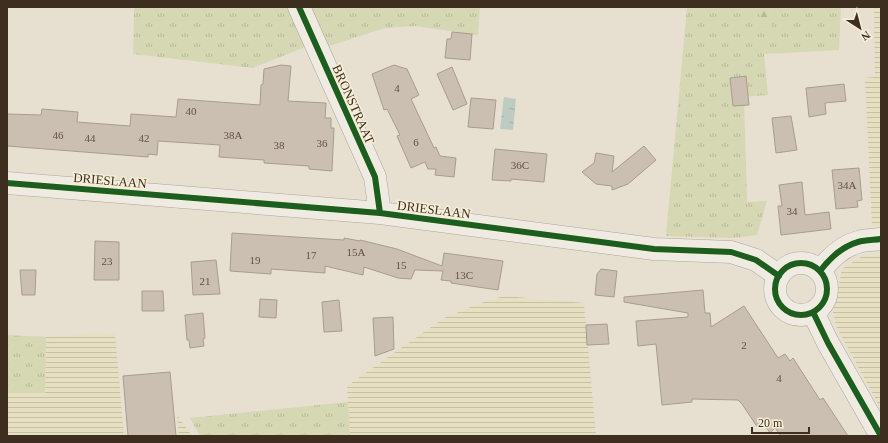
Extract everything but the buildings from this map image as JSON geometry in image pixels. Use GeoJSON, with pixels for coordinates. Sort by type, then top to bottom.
{"type":"FeatureCollection","features":[{"type":"Feature","properties":{"kind":"street","name":"BRONSTRAAT"},"geometry":{"type":"LineString","coordinates":[[299,7],[375,177],[380,213]]}},
{"type":"Feature","properties":{"kind":"street","name":"DRIESLAAN"},"geometry":{"type":"LineString","coordinates":[[7,183],[380,213],[654,249],[731,252],[756,260],[779,276]]}},
{"type":"Feature","properties":{"kind":"street"},"geometry":{"type":"LineString","coordinates":[[820,270],[828,260],[841,250],[859,242],[881,239]]}},
{"type":"Feature","properties":{"kind":"street"},"geometry":{"type":"LineString","coordinates":[[802,263],[815,266],[820,270],[825,277],[827,293],[825,300],[820,307],[814,312],[807,314],[794,314],[783,307],[776,295],[776,289],[779,276],[789,266],[802,263]]}},
{"type":"Feature","properties":{"kind":"street"},"geometry":{"type":"LineString","coordinates":[[814,312],[828,343],[881,436]]}},
{"type":"Feature","properties":{"kind":"shaded area"},"geometry":{"type":"Polygon","coordinates":[[[874,7],[881,7],[881,225],[872,226],[865,78],[875,77],[874,7]]]}},
{"type":"Feature","properties":{"kind":"shaded area"},"geometry":{"type":"Polygon","coordinates":[[[881,255],[881,409],[836,326],[833,312],[842,269],[861,257],[881,255]]]}},
{"type":"Feature","properties":{"kind":"shaded area"},"geometry":{"type":"Polygon","coordinates":[[[504,296],[584,303],[596,436],[350,436],[347,386],[444,318],[481,303],[504,296]]]}},
{"type":"Feature","properties":{"kind":"shaded area"},"geometry":{"type":"Polygon","coordinates":[[[115,333],[124,436],[7,436],[7,393],[45,392],[46,337],[115,333]]]}},
{"type":"Feature","properties":{"kind":"shaded area"},"geometry":{"type":"Polygon","coordinates":[[[177,415],[190,433],[192,436],[179,436],[177,415]]]}},
{"type":"Feature","properties":{"kind":"green space"},"geometry":{"type":"Polygon","coordinates":[[[134,7],[288,7],[305,47],[253,68],[133,54],[134,7]]]}},
{"type":"Feature","properties":{"kind":"green space"},"geometry":{"type":"Polygon","coordinates":[[[309,7],[480,7],[478,35],[415,26],[385,28],[326,47],[309,7]]]}},
{"type":"Feature","properties":{"kind":"green space"},"geometry":{"type":"Polygon","coordinates":[[[687,7],[759,7],[762,30],[771,29],[769,7],[841,7],[839,50],[764,54],[768,95],[744,97],[747,202],[767,201],[757,235],[733,238],[666,236],[687,7]]]}},
{"type":"Feature","properties":{"kind":"green space"},"geometry":{"type":"Polygon","coordinates":[[[759,7],[769,7],[771,29],[761,30],[759,7]]]}},
{"type":"Feature","properties":{"kind":"green space"},"geometry":{"type":"Polygon","coordinates":[[[7,335],[46,337],[45,393],[7,393],[7,335]]]}},
{"type":"Feature","properties":{"kind":"green space"},"geometry":{"type":"Polygon","coordinates":[[[348,402],[350,436],[200,436],[190,418],[348,402]]]}},
{"type":"Feature","properties":{"kind":"water"},"geometry":{"type":"Polygon","coordinates":[[[504,97],[516,99],[513,130],[500,129],[504,97]]]}},
{"type":"Feature","properties":{"kind":"cycle path"},"geometry":{"type":"LineString","coordinates":[[299,7],[375,177],[380,213]]}},
{"type":"Feature","properties":{"kind":"cycle path"},"geometry":{"type":"LineString","coordinates":[[7,183],[380,213],[654,249],[731,252],[756,260],[779,276]]}},
{"type":"Feature","properties":{"kind":"cycle path"},"geometry":{"type":"LineString","coordinates":[[820,271],[832,257],[847,246],[861,241],[881,239]]}},
{"type":"Feature","properties":{"kind":"cycle path"},"geometry":{"type":"LineString","coordinates":[[801,263],[811,265],[819,271],[825,279],[827,289],[825,299],[819,307],[811,313],[801,315],[791,313],[783,307],[777,299],[775,289],[777,279],[783,271],[791,265],[801,263]]}},
{"type":"Feature","properties":{"kind":"cycle path"},"geometry":{"type":"LineString","coordinates":[[813,312],[828,343],[881,436]]}}]}
